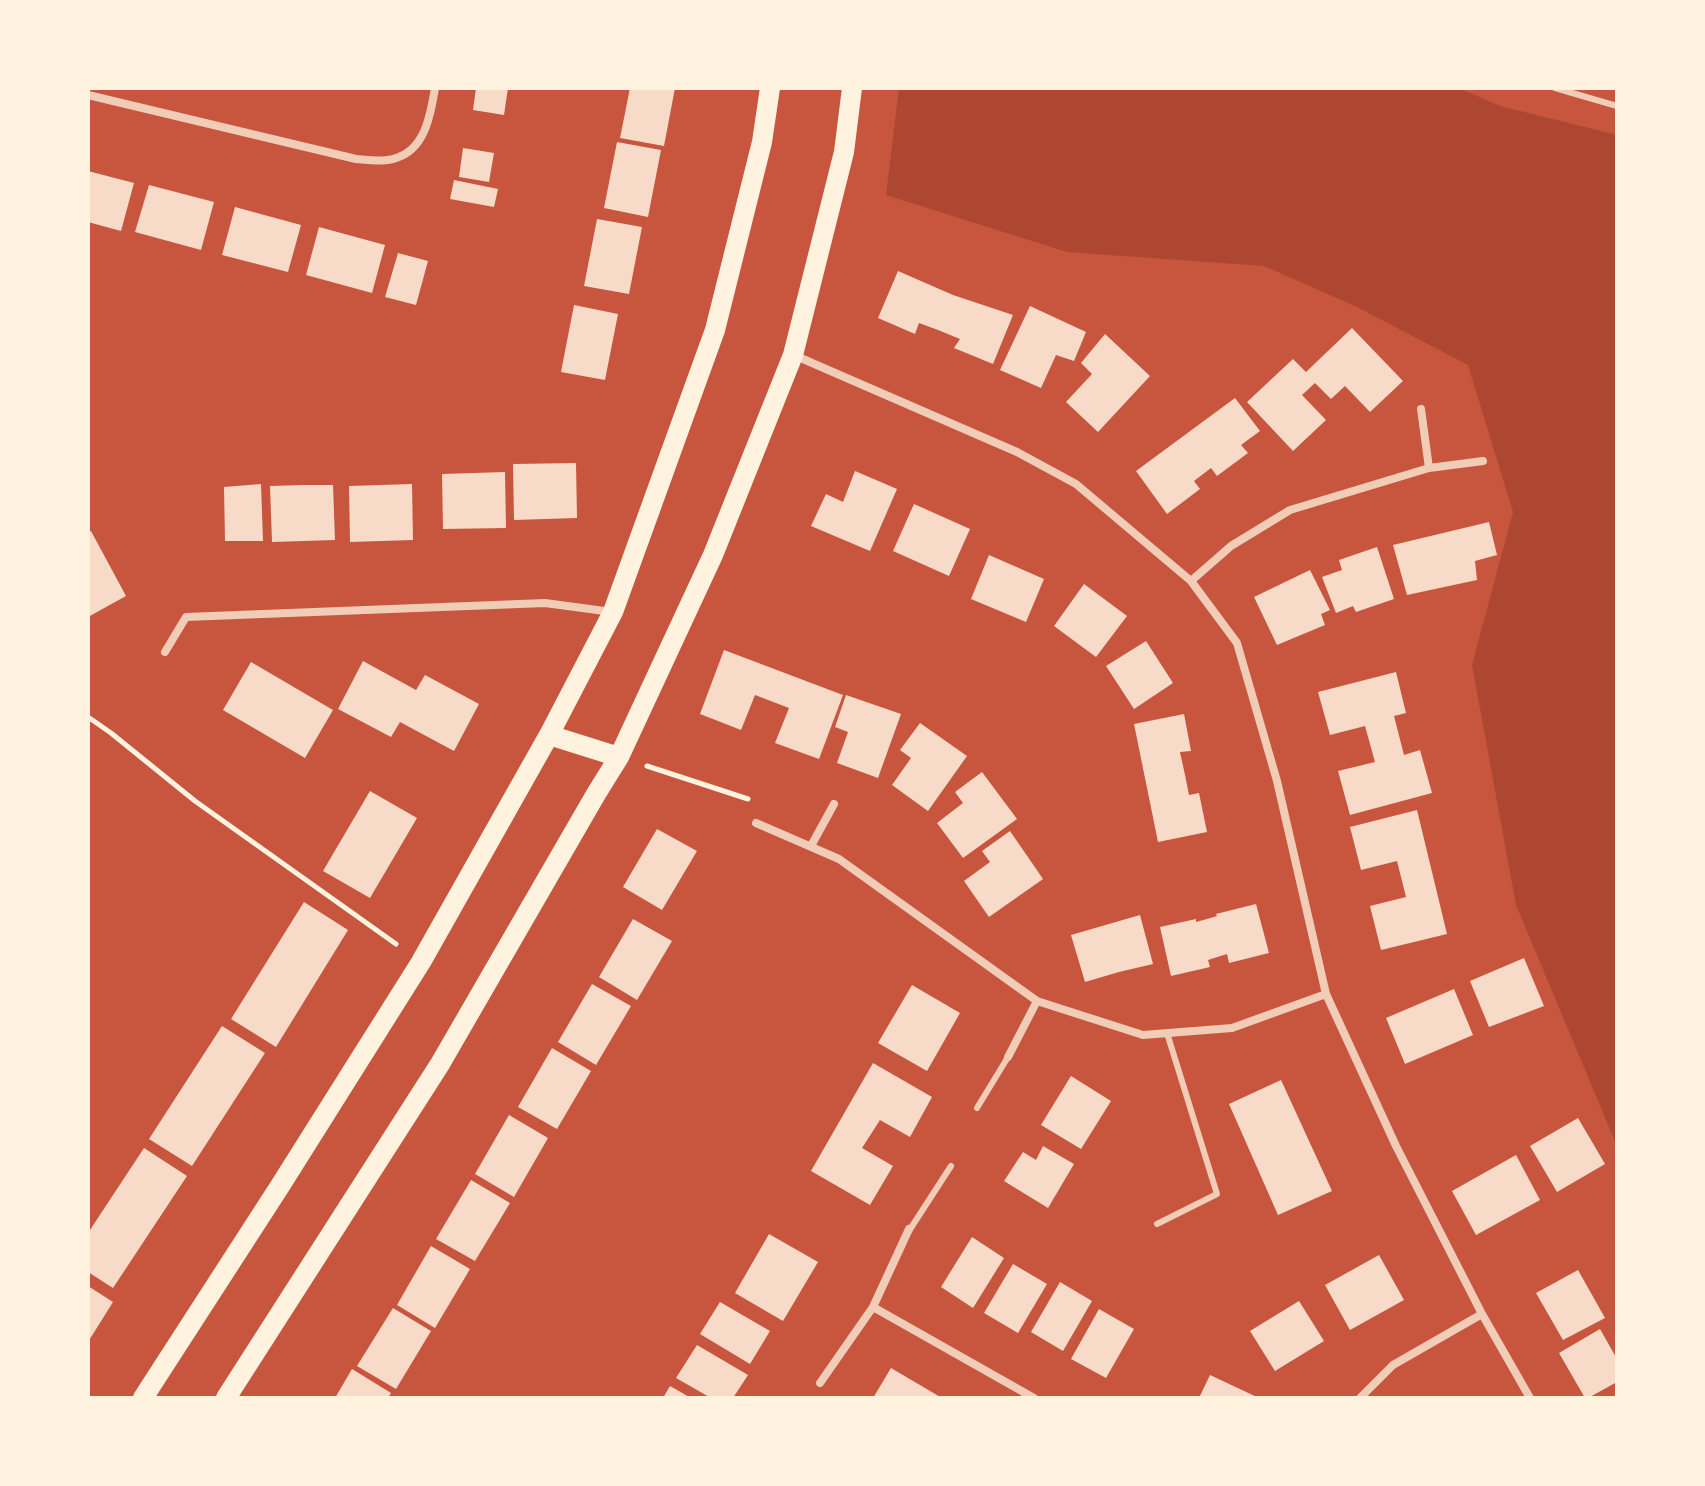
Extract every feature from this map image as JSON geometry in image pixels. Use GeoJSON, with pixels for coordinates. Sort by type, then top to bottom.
{"type":"FeatureCollection","features":[{"type":"Feature","properties":{"kind":"main road"},"geometry":{"type":"LineString","coordinates":[[143,1398],[421,962],[549,735],[613,612],[715,330],[762,142],[770,88]]}},
{"type":"Feature","properties":{"kind":"main road"},"geometry":{"type":"LineString","coordinates":[[226,1398],[440,1064],[619,757],[713,555],[793,355],[844,152],[852,88]]}},
{"type":"Feature","properties":{"kind":"main road"},"geometry":{"type":"LineString","coordinates":[[549,735],[619,757]]}},
{"type":"Feature","properties":{"kind":"street"},"geometry":{"type":"LineString","coordinates":[[88,95],[356,159],[380,161],[401,157],[414,147],[425,130],[435,88]]}},
{"type":"Feature","properties":{"kind":"street"},"geometry":{"type":"LineString","coordinates":[[793,355],[1017,452],[1076,484],[1191,581],[1237,643],[1277,781],[1326,994],[1396,1146],[1482,1314],[1530,1398]]}},
{"type":"Feature","properties":{"kind":"street"},"geometry":{"type":"LineString","coordinates":[[1421,409],[1429,468]]}},
{"type":"Feature","properties":{"kind":"street"},"geometry":{"type":"LineString","coordinates":[[1191,581],[1231,546],[1290,510],[1429,468],[1483,461]]}},
{"type":"Feature","properties":{"kind":"street"},"geometry":{"type":"LineString","coordinates":[[165,652],[186,617],[545,603],[613,612]]}},
{"type":"Feature","properties":{"kind":"street"},"geometry":{"type":"LineString","coordinates":[[811,846],[834,804]]}},
{"type":"Feature","properties":{"kind":"street"},"geometry":{"type":"LineString","coordinates":[[756,823],[839,859],[1037,1001],[1143,1035],[1232,1028],[1326,994]]}},
{"type":"Feature","properties":{"kind":"street"},"geometry":{"type":"LineString","coordinates":[[1008,1057],[1037,1001]]}},
{"type":"Feature","properties":{"kind":"street"},"geometry":{"type":"LineString","coordinates":[[820,1383],[873,1307],[908,1232]]}},
{"type":"Feature","properties":{"kind":"street"},"geometry":{"type":"LineString","coordinates":[[873,1307],[1034,1398]]}},
{"type":"Feature","properties":{"kind":"street"},"geometry":{"type":"LineString","coordinates":[[1360,1398],[1393,1365],[1482,1314]]}},
{"type":"Feature","properties":{"kind":"lane"},"geometry":{"type":"LineString","coordinates":[[1556,88],[1617,106]]}},
{"type":"Feature","properties":{"kind":"lane"},"geometry":{"type":"LineString","coordinates":[[1157,1224],[1217,1194],[1167,1033]]}},
{"type":"Feature","properties":{"kind":"lane"},"geometry":{"type":"LineString","coordinates":[[977,1108],[1008,1057]]}},
{"type":"Feature","properties":{"kind":"lane"},"geometry":{"type":"LineString","coordinates":[[908,1232],[951,1166]]}},
{"type":"Feature","properties":{"kind":"path"},"geometry":{"type":"LineString","coordinates":[[88,717],[195,801],[421,962]]}},
{"type":"Feature","properties":{"kind":"path"},"geometry":{"type":"LineString","coordinates":[[619,757],[757,802],[756,823]]}},
{"type":"Feature","properties":{"kind":"shaded area"},"geometry":{"type":"Polygon","coordinates":[[[899,88],[1459,88],[1500,106],[1617,135],[1617,1146],[1516,905],[1472,665],[1513,512],[1468,365],[1357,307],[1264,266],[1067,252],[886,195],[899,88]]]}},
{"type":"Feature","properties":{"kind":"building"},"geometry":{"type":"Polygon","coordinates":[[[476,88],[508,88],[504,115],[473,110],[476,88]]]}},
{"type":"Feature","properties":{"kind":"building"},"geometry":{"type":"Polygon","coordinates":[[[630,88],[675,88],[664,146],[620,138],[630,88]]]}},
{"type":"Feature","properties":{"kind":"building"},"geometry":{"type":"Polygon","coordinates":[[[617,142],[661,150],[648,217],[604,208],[617,142]]]}},
{"type":"Feature","properties":{"kind":"building"},"geometry":{"type":"Polygon","coordinates":[[[463,148],[494,153],[489,182],[459,177],[463,148]]]}},
{"type":"Feature","properties":{"kind":"building"},"geometry":{"type":"Polygon","coordinates":[[[88,171],[134,183],[121,231],[88,222],[88,171]]]}},
{"type":"Feature","properties":{"kind":"building"},"geometry":{"type":"Polygon","coordinates":[[[454,180],[498,189],[494,207],[450,199],[454,180]]]}},
{"type":"Feature","properties":{"kind":"building"},"geometry":{"type":"Polygon","coordinates":[[[149,185],[214,202],[201,250],[135,232],[149,185]]]}},
{"type":"Feature","properties":{"kind":"building"},"geometry":{"type":"Polygon","coordinates":[[[235,207],[301,225],[288,272],[222,255],[235,207]]]}},
{"type":"Feature","properties":{"kind":"building"},"geometry":{"type":"Polygon","coordinates":[[[597,219],[642,227],[629,294],[584,286],[597,219]]]}},
{"type":"Feature","properties":{"kind":"building"},"geometry":{"type":"Polygon","coordinates":[[[319,227],[385,245],[372,293],[306,275],[319,227]]]}},
{"type":"Feature","properties":{"kind":"building"},"geometry":{"type":"Polygon","coordinates":[[[398,253],[428,261],[416,305],[385,297],[398,253]]]}},
{"type":"Feature","properties":{"kind":"building"},"geometry":{"type":"Polygon","coordinates":[[[898,271],[953,295],[1013,315],[993,364],[954,348],[960,339],[938,330],[919,323],[915,334],[878,318],[898,271]]]}},
{"type":"Feature","properties":{"kind":"building"},"geometry":{"type":"Polygon","coordinates":[[[574,305],[618,314],[605,380],[561,372],[574,305]]]}},
{"type":"Feature","properties":{"kind":"building"},"geometry":{"type":"Polygon","coordinates":[[[1030,306],[1086,332],[1074,361],[1056,355],[1041,388],[1000,370],[1030,306]]]}},
{"type":"Feature","properties":{"kind":"building"},"geometry":{"type":"Polygon","coordinates":[[[1352,328],[1403,381],[1370,412],[1345,386],[1331,399],[1315,383],[1302,395],[1326,420],[1293,451],[1247,402],[1293,359],[1306,372],[1352,328]]]}},
{"type":"Feature","properties":{"kind":"building"},"geometry":{"type":"Polygon","coordinates":[[[1105,334],[1150,376],[1098,432],[1066,402],[1092,374],[1081,363],[1105,334]]]}},
{"type":"Feature","properties":{"kind":"building"},"geometry":{"type":"Polygon","coordinates":[[[1235,398],[1260,431],[1241,445],[1248,453],[1217,476],[1211,468],[1194,481],[1200,489],[1167,514],[1136,471],[1235,398]]]}},
{"type":"Feature","properties":{"kind":"building"},"geometry":{"type":"Polygon","coordinates":[[[576,463],[577,518],[514,520],[513,464],[576,463]]]}},
{"type":"Feature","properties":{"kind":"building"},"geometry":{"type":"Polygon","coordinates":[[[855,471],[897,489],[870,551],[811,526],[826,494],[843,502],[855,471]]]}},
{"type":"Feature","properties":{"kind":"building"},"geometry":{"type":"Polygon","coordinates":[[[505,472],[506,528],[443,529],[442,474],[505,472]]]}},
{"type":"Feature","properties":{"kind":"building"},"geometry":{"type":"Polygon","coordinates":[[[261,484],[263,541],[225,541],[224,487],[261,484]]]}},
{"type":"Feature","properties":{"kind":"building"},"geometry":{"type":"Polygon","coordinates":[[[412,484],[413,540],[350,542],[349,486],[412,484]]]}},
{"type":"Feature","properties":{"kind":"building"},"geometry":{"type":"Polygon","coordinates":[[[333,485],[335,540],[272,542],[270,486],[333,485]]]}},
{"type":"Feature","properties":{"kind":"building"},"geometry":{"type":"Polygon","coordinates":[[[914,504],[970,529],[949,576],[893,551],[914,504]]]}},
{"type":"Feature","properties":{"kind":"building"},"geometry":{"type":"Polygon","coordinates":[[[1489,522],[1497,555],[1475,561],[1477,580],[1407,595],[1393,545],[1489,522]]]}},
{"type":"Feature","properties":{"kind":"building"},"geometry":{"type":"Polygon","coordinates":[[[91,531],[126,596],[88,617],[88,533],[91,531]]]}},
{"type":"Feature","properties":{"kind":"building"},"geometry":{"type":"Polygon","coordinates":[[[1377,547],[1394,599],[1356,612],[1353,606],[1336,613],[1322,577],[1342,570],[1339,560],[1377,547]]]}},
{"type":"Feature","properties":{"kind":"building"},"geometry":{"type":"Polygon","coordinates":[[[989,555],[1044,579],[1026,622],[971,599],[989,555]]]}},
{"type":"Feature","properties":{"kind":"building"},"geometry":{"type":"Polygon","coordinates":[[[1310,570],[1330,610],[1321,614],[1325,625],[1277,645],[1254,597],[1310,570]]]}},
{"type":"Feature","properties":{"kind":"building"},"geometry":{"type":"Polygon","coordinates":[[[1084,584],[1127,616],[1096,657],[1054,626],[1084,584]]]}},
{"type":"Feature","properties":{"kind":"building"},"geometry":{"type":"Polygon","coordinates":[[[1146,641],[1173,683],[1134,709],[1106,666],[1146,641]]]}},
{"type":"Feature","properties":{"kind":"building"},"geometry":{"type":"Polygon","coordinates":[[[724,650],[843,695],[819,759],[775,743],[789,708],[755,695],[741,730],[700,714],[724,650]]]}},
{"type":"Feature","properties":{"kind":"building"},"geometry":{"type":"Polygon","coordinates":[[[363,661],[416,690],[425,675],[479,704],[454,751],[400,722],[391,737],[338,709],[363,661]]]}},
{"type":"Feature","properties":{"kind":"building"},"geometry":{"type":"Polygon","coordinates":[[[251,662],[333,710],[305,758],[223,710],[251,662]]]}},
{"type":"Feature","properties":{"kind":"building"},"geometry":{"type":"Polygon","coordinates":[[[1396,672],[1406,713],[1394,716],[1404,755],[1420,750],[1432,793],[1350,815],[1338,771],[1375,762],[1365,726],[1330,735],[1318,692],[1396,672]]]}},
{"type":"Feature","properties":{"kind":"building"},"geometry":{"type":"Polygon","coordinates":[[[846,695],[901,714],[878,778],[837,763],[848,732],[835,727],[846,695]]]}},
{"type":"Feature","properties":{"kind":"building"},"geometry":{"type":"Polygon","coordinates":[[[1184,714],[1191,751],[1180,752],[1189,795],[1199,793],[1207,832],[1158,842],[1134,724],[1184,714]]]}},
{"type":"Feature","properties":{"kind":"building"},"geometry":{"type":"Polygon","coordinates":[[[920,723],[967,756],[928,811],[892,785],[911,758],[900,750],[920,723]]]}},
{"type":"Feature","properties":{"kind":"building"},"geometry":{"type":"Polygon","coordinates":[[[982,772],[1017,819],[963,858],[937,823],[963,803],[955,792],[982,772]]]}},
{"type":"Feature","properties":{"kind":"building"},"geometry":{"type":"Polygon","coordinates":[[[370,791],[417,818],[370,898],[323,871],[370,791]]]}},
{"type":"Feature","properties":{"kind":"building"},"geometry":{"type":"Polygon","coordinates":[[[1417,810],[1447,934],[1381,950],[1370,906],[1406,897],[1397,861],[1361,870],[1350,827],[1417,810]]]}},
{"type":"Feature","properties":{"kind":"building"},"geometry":{"type":"Polygon","coordinates":[[[657,829],[697,851],[662,910],[623,887],[657,829]]]}},
{"type":"Feature","properties":{"kind":"building"},"geometry":{"type":"Polygon","coordinates":[[[1010,831],[1043,879],[989,917],[964,881],[990,862],[982,851],[1010,831]]]}},
{"type":"Feature","properties":{"kind":"building"},"geometry":{"type":"Polygon","coordinates":[[[304,902],[348,930],[276,1047],[231,1019],[304,902]]]}},
{"type":"Feature","properties":{"kind":"building"},"geometry":{"type":"Polygon","coordinates":[[[1256,904],[1269,953],[1229,963],[1227,954],[1208,960],[1210,967],[1171,976],[1160,927],[1196,919],[1196,922],[1256,904]]]}},
{"type":"Feature","properties":{"kind":"building"},"geometry":{"type":"Polygon","coordinates":[[[1140,915],[1153,964],[1085,982],[1071,935],[1140,915]]]}},
{"type":"Feature","properties":{"kind":"building"},"geometry":{"type":"Polygon","coordinates":[[[633,919],[672,941],[637,1000],[599,977],[633,919]]]}},
{"type":"Feature","properties":{"kind":"building"},"geometry":{"type":"Polygon","coordinates":[[[1524,958],[1544,1006],[1489,1027],[1470,981],[1524,958]]]}},
{"type":"Feature","properties":{"kind":"building"},"geometry":{"type":"Polygon","coordinates":[[[592,984],[631,1006],[596,1065],[558,1042],[592,984]]]}},
{"type":"Feature","properties":{"kind":"building"},"geometry":{"type":"Polygon","coordinates":[[[912,985],[960,1013],[927,1071],[878,1043],[912,985]]]}},
{"type":"Feature","properties":{"kind":"building"},"geometry":{"type":"Polygon","coordinates":[[[1454,989],[1473,1035],[1405,1064],[1386,1018],[1454,989]]]}},
{"type":"Feature","properties":{"kind":"building"},"geometry":{"type":"Polygon","coordinates":[[[222,1026],[265,1053],[192,1166],[149,1139],[222,1026]]]}},
{"type":"Feature","properties":{"kind":"building"},"geometry":{"type":"Polygon","coordinates":[[[552,1048],[591,1071],[557,1129],[518,1107],[552,1048]]]}},
{"type":"Feature","properties":{"kind":"building"},"geometry":{"type":"Polygon","coordinates":[[[873,1063],[932,1097],[910,1137],[880,1120],[862,1148],[893,1166],[870,1205],[811,1171],[873,1063]]]}},
{"type":"Feature","properties":{"kind":"building"},"geometry":{"type":"Polygon","coordinates":[[[1071,1076],[1111,1101],[1081,1149],[1041,1125],[1071,1076]]]}},
{"type":"Feature","properties":{"kind":"building"},"geometry":{"type":"Polygon","coordinates":[[[1281,1080],[1332,1191],[1278,1215],[1229,1104],[1281,1080]]]}},
{"type":"Feature","properties":{"kind":"building"},"geometry":{"type":"Polygon","coordinates":[[[509,1115],[548,1138],[514,1197],[475,1174],[509,1115]]]}},
{"type":"Feature","properties":{"kind":"building"},"geometry":{"type":"Polygon","coordinates":[[[1578,1118],[1605,1164],[1557,1192],[1530,1146],[1578,1118]]]}},
{"type":"Feature","properties":{"kind":"building"},"geometry":{"type":"Polygon","coordinates":[[[1043,1146],[1074,1164],[1048,1208],[1004,1181],[1023,1152],[1036,1160],[1043,1146]]]}},
{"type":"Feature","properties":{"kind":"building"},"geometry":{"type":"Polygon","coordinates":[[[144,1148],[187,1176],[113,1288],[88,1272],[88,1233],[144,1148]]]}},
{"type":"Feature","properties":{"kind":"building"},"geometry":{"type":"Polygon","coordinates":[[[1516,1155],[1540,1200],[1476,1235],[1452,1191],[1516,1155]]]}},
{"type":"Feature","properties":{"kind":"building"},"geometry":{"type":"Polygon","coordinates":[[[471,1180],[510,1203],[475,1261],[436,1239],[471,1180]]]}},
{"type":"Feature","properties":{"kind":"building"},"geometry":{"type":"Polygon","coordinates":[[[769,1234],[818,1262],[783,1321],[735,1293],[769,1234]]]}},
{"type":"Feature","properties":{"kind":"building"},"geometry":{"type":"Polygon","coordinates":[[[972,1237],[1004,1258],[973,1308],[941,1287],[972,1237]]]}},
{"type":"Feature","properties":{"kind":"building"},"geometry":{"type":"Polygon","coordinates":[[[431,1246],[470,1269],[435,1328],[397,1305],[431,1246]]]}},
{"type":"Feature","properties":{"kind":"building"},"geometry":{"type":"Polygon","coordinates":[[[1379,1255],[1404,1300],[1350,1330],[1325,1285],[1379,1255]]]}},
{"type":"Feature","properties":{"kind":"building"},"geometry":{"type":"Polygon","coordinates":[[[1013,1264],[1047,1284],[1018,1333],[984,1313],[1013,1264]]]}},
{"type":"Feature","properties":{"kind":"building"},"geometry":{"type":"Polygon","coordinates":[[[1578,1270],[1605,1318],[1563,1340],[1536,1293],[1578,1270]]]}},
{"type":"Feature","properties":{"kind":"building"},"geometry":{"type":"Polygon","coordinates":[[[1060,1282],[1092,1301],[1063,1351],[1031,1332],[1060,1282]]]}},
{"type":"Feature","properties":{"kind":"building"},"geometry":{"type":"Polygon","coordinates":[[[88,1286],[113,1302],[88,1342],[88,1286]]]}},
{"type":"Feature","properties":{"kind":"building"},"geometry":{"type":"Polygon","coordinates":[[[1299,1301],[1324,1341],[1275,1371],[1250,1331],[1299,1301]]]}},
{"type":"Feature","properties":{"kind":"building"},"geometry":{"type":"Polygon","coordinates":[[[720,1302],[770,1331],[750,1364],[700,1334],[720,1302]]]}},
{"type":"Feature","properties":{"kind":"building"},"geometry":{"type":"Polygon","coordinates":[[[393,1308],[431,1331],[396,1389],[357,1366],[393,1308]]]}},
{"type":"Feature","properties":{"kind":"building"},"geometry":{"type":"Polygon","coordinates":[[[1099,1309],[1134,1329],[1106,1378],[1071,1359],[1099,1309]]]}},
{"type":"Feature","properties":{"kind":"building"},"geometry":{"type":"Polygon","coordinates":[[[1600,1329],[1617,1359],[1617,1382],[1585,1398],[1559,1353],[1600,1329]]]}},
{"type":"Feature","properties":{"kind":"building"},"geometry":{"type":"Polygon","coordinates":[[[697,1345],[748,1375],[733,1398],[711,1398],[676,1378],[697,1345]]]}},
{"type":"Feature","properties":{"kind":"building"},"geometry":{"type":"Polygon","coordinates":[[[891,1368],[942,1398],[873,1398],[891,1368]]]}},
{"type":"Feature","properties":{"kind":"building"},"geometry":{"type":"Polygon","coordinates":[[[352,1369],[391,1393],[388,1398],[335,1398],[352,1369]]]}},
{"type":"Feature","properties":{"kind":"building"},"geometry":{"type":"Polygon","coordinates":[[[1210,1375],[1259,1398],[1199,1398],[1210,1375]]]}},
{"type":"Feature","properties":{"kind":"building"},"geometry":{"type":"Polygon","coordinates":[[[670,1386],[691,1398],[663,1398],[670,1386]]]}}]}
